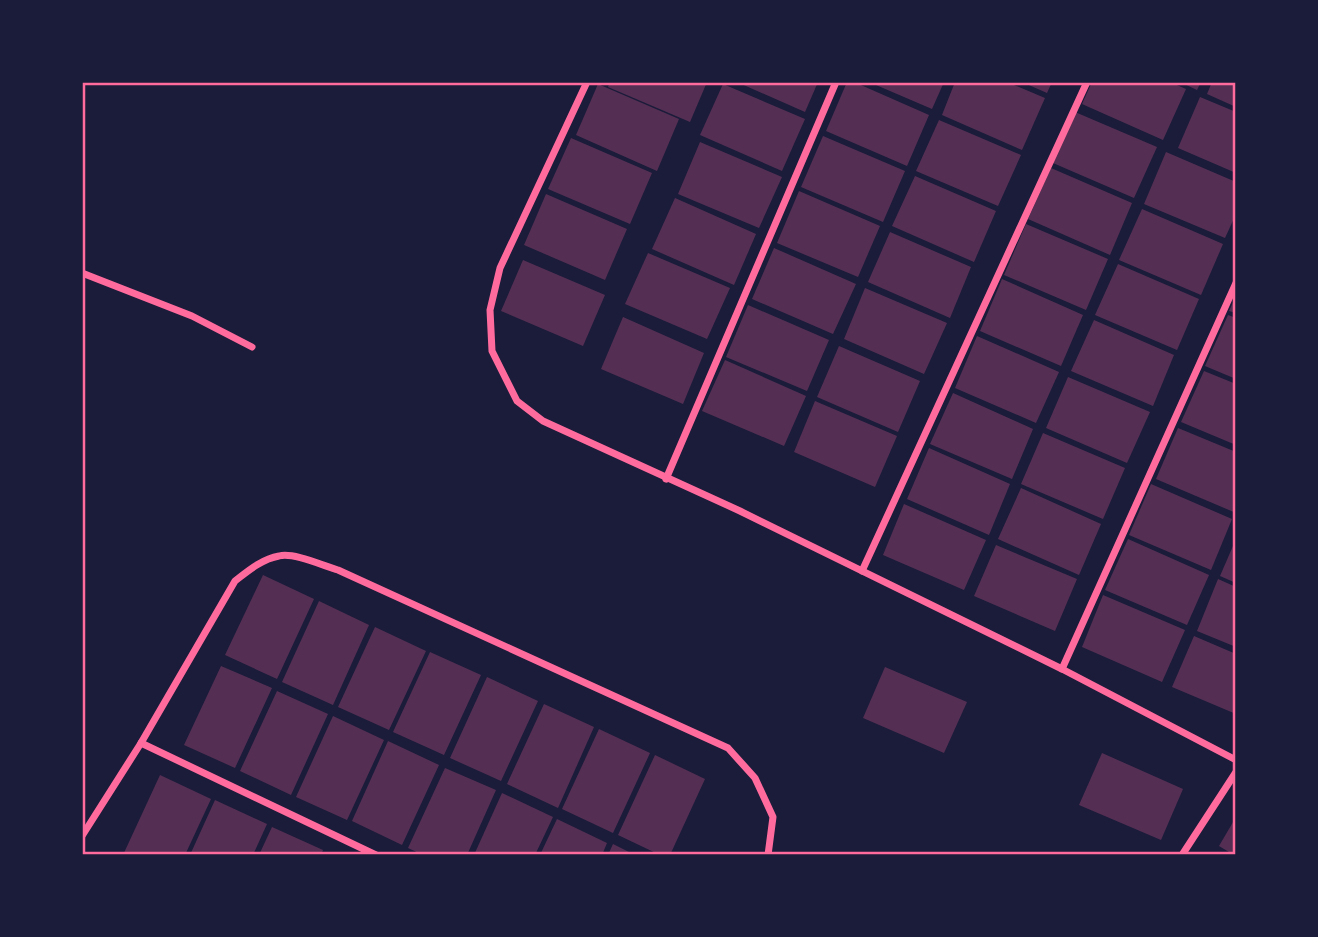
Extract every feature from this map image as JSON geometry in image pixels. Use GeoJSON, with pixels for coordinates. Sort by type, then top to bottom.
{"type":"FeatureCollection","features":[{"type":"Feature","properties":{"kind":"street"},"geometry":{"type":"LineString","coordinates":[[587,82],[500,268],[490,310],[492,351],[517,401],[543,421],[740,511],[1062,669],[1236,760]]}},
{"type":"Feature","properties":{"kind":"street"},"geometry":{"type":"LineString","coordinates":[[666,479],[836,82]]}},
{"type":"Feature","properties":{"kind":"street"},"geometry":{"type":"LineString","coordinates":[[862,571],[1087,82]]}},
{"type":"Feature","properties":{"kind":"street"},"geometry":{"type":"LineString","coordinates":[[82,273],[191,316],[252,347]]}},
{"type":"Feature","properties":{"kind":"street"},"geometry":{"type":"LineString","coordinates":[[1062,669],[1236,283]]}},
{"type":"Feature","properties":{"kind":"street"},"geometry":{"type":"LineString","coordinates":[[82,836],[141,743],[235,581],[258,564],[281,555],[338,570],[728,748],[755,778],[773,817],[768,855]]}},
{"type":"Feature","properties":{"kind":"street"},"geometry":{"type":"LineString","coordinates":[[141,743],[376,855]]}},
{"type":"Feature","properties":{"kind":"street"},"geometry":{"type":"LineString","coordinates":[[1182,855],[1236,772]]}},
{"type":"Feature","properties":{"kind":"building"},"geometry":{"type":"Polygon","coordinates":[[[610,82],[707,82],[690,122],[608,87],[610,82]]]}},
{"type":"Feature","properties":{"kind":"building"},"geometry":{"type":"Polygon","coordinates":[[[737,82],[818,82],[805,112],[737,82]]]}},
{"type":"Feature","properties":{"kind":"building"},"geometry":{"type":"Polygon","coordinates":[[[847,82],[854,82],[929,115],[907,166],[826,131],[847,82]]]}},
{"type":"Feature","properties":{"kind":"building"},"geometry":{"type":"Polygon","coordinates":[[[869,82],[944,82],[932,109],[869,82]]]}},
{"type":"Feature","properties":{"kind":"building"},"geometry":{"type":"Polygon","coordinates":[[[955,82],[1007,82],[1045,98],[1022,150],[942,115],[955,82]]]}},
{"type":"Feature","properties":{"kind":"building"},"geometry":{"type":"Polygon","coordinates":[[[1022,82],[1052,82],[1047,93],[1022,82]]]}},
{"type":"Feature","properties":{"kind":"building"},"geometry":{"type":"Polygon","coordinates":[[[1092,82],[1170,82],[1186,89],[1163,140],[1082,104],[1092,82]]]}},
{"type":"Feature","properties":{"kind":"building"},"geometry":{"type":"Polygon","coordinates":[[[1180,82],[1201,82],[1197,90],[1180,82]]]}},
{"type":"Feature","properties":{"kind":"building"},"geometry":{"type":"Polygon","coordinates":[[[1212,82],[1236,82],[1236,107],[1207,94],[1212,82]]]}},
{"type":"Feature","properties":{"kind":"building"},"geometry":{"type":"Polygon","coordinates":[[[598,84],[679,119],[657,171],[576,135],[598,84]]]}},
{"type":"Feature","properties":{"kind":"building"},"geometry":{"type":"Polygon","coordinates":[[[723,84],[805,119],[782,171],[700,135],[723,84]]]}},
{"type":"Feature","properties":{"kind":"building"},"geometry":{"type":"Polygon","coordinates":[[[1200,97],[1236,112],[1236,173],[1178,148],[1200,97]]]}},
{"type":"Feature","properties":{"kind":"building"},"geometry":{"type":"Polygon","coordinates":[[[1075,112],[1157,147],[1134,198],[1053,163],[1075,112]]]}},
{"type":"Feature","properties":{"kind":"building"},"geometry":{"type":"Polygon","coordinates":[[[939,120],[1021,155],[998,206],[916,171],[939,120]]]}},
{"type":"Feature","properties":{"kind":"building"},"geometry":{"type":"Polygon","coordinates":[[[823,136],[905,171],[883,222],[801,187],[823,136]]]}},
{"type":"Feature","properties":{"kind":"building"},"geometry":{"type":"Polygon","coordinates":[[[571,138],[652,173],[630,224],[548,189],[571,138]]]}},
{"type":"Feature","properties":{"kind":"building"},"geometry":{"type":"Polygon","coordinates":[[[700,142],[782,177],[759,228],[678,194],[700,142]]]}},
{"type":"Feature","properties":{"kind":"building"},"geometry":{"type":"Polygon","coordinates":[[[1166,152],[1236,182],[1236,214],[1225,238],[1144,204],[1166,152]]]}},
{"type":"Feature","properties":{"kind":"building"},"geometry":{"type":"Polygon","coordinates":[[[1051,168],[1132,203],[1110,255],[1028,219],[1051,168]]]}},
{"type":"Feature","properties":{"kind":"building"},"geometry":{"type":"Polygon","coordinates":[[[915,176],[996,211],[974,262],[892,226],[915,176]]]}},
{"type":"Feature","properties":{"kind":"building"},"geometry":{"type":"Polygon","coordinates":[[[799,191],[880,226],[858,277],[777,243],[799,191]]]}},
{"type":"Feature","properties":{"kind":"building"},"geometry":{"type":"Polygon","coordinates":[[[546,194],[627,229],[605,280],[524,245],[546,194]]]}},
{"type":"Feature","properties":{"kind":"building"},"geometry":{"type":"Polygon","coordinates":[[[675,198],[756,234],[734,285],[652,249],[675,198]]]}},
{"type":"Feature","properties":{"kind":"building"},"geometry":{"type":"Polygon","coordinates":[[[1142,209],[1223,244],[1201,295],[1119,260],[1142,209]]]}},
{"type":"Feature","properties":{"kind":"building"},"geometry":{"type":"Polygon","coordinates":[[[1026,224],[1108,259],[1086,310],[1004,275],[1026,224]]]}},
{"type":"Feature","properties":{"kind":"building"},"geometry":{"type":"Polygon","coordinates":[[[890,232],[971,267],[950,318],[868,282],[890,232]]]}},
{"type":"Feature","properties":{"kind":"building"},"geometry":{"type":"Polygon","coordinates":[[[774,248],[856,284],[833,334],[752,299],[774,248]]]}},
{"type":"Feature","properties":{"kind":"building"},"geometry":{"type":"Polygon","coordinates":[[[648,253],[730,288],[707,339],[625,304],[648,253]]]}},
{"type":"Feature","properties":{"kind":"building"},"geometry":{"type":"Polygon","coordinates":[[[523,260],[605,295],[583,346],[501,311],[523,260]]]}},
{"type":"Feature","properties":{"kind":"building"},"geometry":{"type":"Polygon","coordinates":[[[1118,264],[1199,299],[1177,350],[1095,315],[1118,264]]]}},
{"type":"Feature","properties":{"kind":"building"},"geometry":{"type":"Polygon","coordinates":[[[1002,279],[1083,315],[1061,366],[980,331],[1002,279]]]}},
{"type":"Feature","properties":{"kind":"building"},"geometry":{"type":"Polygon","coordinates":[[[865,288],[947,323],[924,374],[844,339],[865,288]]]}},
{"type":"Feature","properties":{"kind":"building"},"geometry":{"type":"Polygon","coordinates":[[[1236,296],[1236,313],[1229,311],[1236,296]]]}},
{"type":"Feature","properties":{"kind":"building"},"geometry":{"type":"Polygon","coordinates":[[[748,305],[829,340],[807,391],[726,357],[748,305]]]}},
{"type":"Feature","properties":{"kind":"building"},"geometry":{"type":"Polygon","coordinates":[[[1228,315],[1236,318],[1236,379],[1205,366],[1228,315]]]}},
{"type":"Feature","properties":{"kind":"building"},"geometry":{"type":"Polygon","coordinates":[[[623,317],[704,353],[683,404],[601,369],[623,317]]]}},
{"type":"Feature","properties":{"kind":"building"},"geometry":{"type":"Polygon","coordinates":[[[1094,320],[1174,355],[1153,406],[1071,371],[1094,320]]]}},
{"type":"Feature","properties":{"kind":"building"},"geometry":{"type":"Polygon","coordinates":[[[977,336],[1059,372],[1036,423],[955,388],[977,336]]]}},
{"type":"Feature","properties":{"kind":"building"},"geometry":{"type":"Polygon","coordinates":[[[839,346],[920,381],[898,432],[817,397],[839,346]]]}},
{"type":"Feature","properties":{"kind":"building"},"geometry":{"type":"Polygon","coordinates":[[[725,360],[806,396],[784,446],[702,411],[725,360]]]}},
{"type":"Feature","properties":{"kind":"building"},"geometry":{"type":"Polygon","coordinates":[[[1204,371],[1236,384],[1236,445],[1181,422],[1204,371]]]}},
{"type":"Feature","properties":{"kind":"building"},"geometry":{"type":"Polygon","coordinates":[[[1068,377],[1150,412],[1127,463],[1046,428],[1068,377]]]}},
{"type":"Feature","properties":{"kind":"building"},"geometry":{"type":"Polygon","coordinates":[[[953,393],[1033,429],[1012,479],[930,444],[953,393]]]}},
{"type":"Feature","properties":{"kind":"building"},"geometry":{"type":"Polygon","coordinates":[[[815,401],[897,436],[875,487],[794,452],[815,401]]]}},
{"type":"Feature","properties":{"kind":"building"},"geometry":{"type":"Polygon","coordinates":[[[1178,428],[1236,452],[1236,513],[1156,479],[1178,428]]]}},
{"type":"Feature","properties":{"kind":"building"},"geometry":{"type":"Polygon","coordinates":[[[1043,433],[1125,468],[1103,519],[1021,484],[1043,433]]]}},
{"type":"Feature","properties":{"kind":"building"},"geometry":{"type":"Polygon","coordinates":[[[929,448],[1010,484],[989,535],[907,499],[929,448]]]}},
{"type":"Feature","properties":{"kind":"building"},"geometry":{"type":"Polygon","coordinates":[[[1151,484],[1232,519],[1211,570],[1129,535],[1151,484]]]}},
{"type":"Feature","properties":{"kind":"building"},"geometry":{"type":"Polygon","coordinates":[[[1021,488],[1101,524],[1079,575],[998,539],[1021,488]]]}},
{"type":"Feature","properties":{"kind":"building"},"geometry":{"type":"Polygon","coordinates":[[[904,504],[986,540],[964,590],[883,555],[904,504]]]}},
{"type":"Feature","properties":{"kind":"building"},"geometry":{"type":"Polygon","coordinates":[[[1128,539],[1209,575],[1187,625],[1105,590],[1128,539]]]}},
{"type":"Feature","properties":{"kind":"building"},"geometry":{"type":"Polygon","coordinates":[[[1236,539],[1236,583],[1220,576],[1236,539]]]}},
{"type":"Feature","properties":{"kind":"building"},"geometry":{"type":"Polygon","coordinates":[[[996,545],[1077,579],[1055,631],[974,596],[996,545]]]}},
{"type":"Feature","properties":{"kind":"building"},"geometry":{"type":"Polygon","coordinates":[[[263,575],[314,599],[277,679],[225,655],[263,575]]]}},
{"type":"Feature","properties":{"kind":"building"},"geometry":{"type":"Polygon","coordinates":[[[1218,579],[1236,587],[1236,647],[1197,631],[1218,579]]]}},
{"type":"Feature","properties":{"kind":"building"},"geometry":{"type":"Polygon","coordinates":[[[1103,595],[1185,630],[1162,682],[1082,647],[1103,595]]]}},
{"type":"Feature","properties":{"kind":"building"},"geometry":{"type":"Polygon","coordinates":[[[319,601],[369,625],[333,705],[282,682],[319,601]]]}},
{"type":"Feature","properties":{"kind":"building"},"geometry":{"type":"Polygon","coordinates":[[[375,627],[426,651],[389,730],[338,707],[375,627]]]}},
{"type":"Feature","properties":{"kind":"building"},"geometry":{"type":"Polygon","coordinates":[[[1194,636],[1236,654],[1236,714],[1172,687],[1194,636]]]}},
{"type":"Feature","properties":{"kind":"building"},"geometry":{"type":"Polygon","coordinates":[[[430,652],[481,675],[444,755],[393,732],[430,652]]]}},
{"type":"Feature","properties":{"kind":"building"},"geometry":{"type":"Polygon","coordinates":[[[221,666],[272,688],[235,768],[184,745],[221,666]]]}},
{"type":"Feature","properties":{"kind":"building"},"geometry":{"type":"Polygon","coordinates":[[[885,667],[967,702],[944,753],[863,718],[885,667]]]}},
{"type":"Feature","properties":{"kind":"building"},"geometry":{"type":"Polygon","coordinates":[[[487,677],[538,701],[501,781],[450,758],[487,677]]]}},
{"type":"Feature","properties":{"kind":"building"},"geometry":{"type":"Polygon","coordinates":[[[277,691],[328,714],[291,795],[240,771],[277,691]]]}},
{"type":"Feature","properties":{"kind":"building"},"geometry":{"type":"Polygon","coordinates":[[[544,704],[594,727],[558,808],[507,784],[544,704]]]}},
{"type":"Feature","properties":{"kind":"building"},"geometry":{"type":"Polygon","coordinates":[[[333,716],[384,740],[347,820],[296,797],[333,716]]]}},
{"type":"Feature","properties":{"kind":"building"},"geometry":{"type":"Polygon","coordinates":[[[599,729],[650,753],[613,833],[562,809],[599,729]]]}},
{"type":"Feature","properties":{"kind":"building"},"geometry":{"type":"Polygon","coordinates":[[[388,741],[439,765],[402,845],[352,821],[388,741]]]}},
{"type":"Feature","properties":{"kind":"building"},"geometry":{"type":"Polygon","coordinates":[[[1102,753],[1183,789],[1161,840],[1079,805],[1102,753]]]}},
{"type":"Feature","properties":{"kind":"building"},"geometry":{"type":"Polygon","coordinates":[[[655,755],[705,779],[670,855],[660,855],[618,835],[655,755]]]}},
{"type":"Feature","properties":{"kind":"building"},"geometry":{"type":"Polygon","coordinates":[[[445,768],[496,790],[467,855],[423,855],[408,848],[445,768]]]}},
{"type":"Feature","properties":{"kind":"building"},"geometry":{"type":"Polygon","coordinates":[[[160,775],[211,799],[185,855],[123,855],[160,775]]]}},
{"type":"Feature","properties":{"kind":"building"},"geometry":{"type":"Polygon","coordinates":[[[502,793],[553,817],[535,855],[474,855],[502,793]]]}},
{"type":"Feature","properties":{"kind":"building"},"geometry":{"type":"Polygon","coordinates":[[[215,800],[267,824],[253,855],[190,855],[215,800]]]}},
{"type":"Feature","properties":{"kind":"building"},"geometry":{"type":"Polygon","coordinates":[[[1236,817],[1236,855],[1234,855],[1219,846],[1236,817]]]}},
{"type":"Feature","properties":{"kind":"building"},"geometry":{"type":"Polygon","coordinates":[[[557,819],[607,843],[602,855],[540,855],[557,819]]]}},
{"type":"Feature","properties":{"kind":"building"},"geometry":{"type":"Polygon","coordinates":[[[272,827],[323,850],[321,855],[259,855],[272,827]]]}},
{"type":"Feature","properties":{"kind":"building"},"geometry":{"type":"Polygon","coordinates":[[[613,844],[635,855],[608,855],[613,844]]]}}]}
